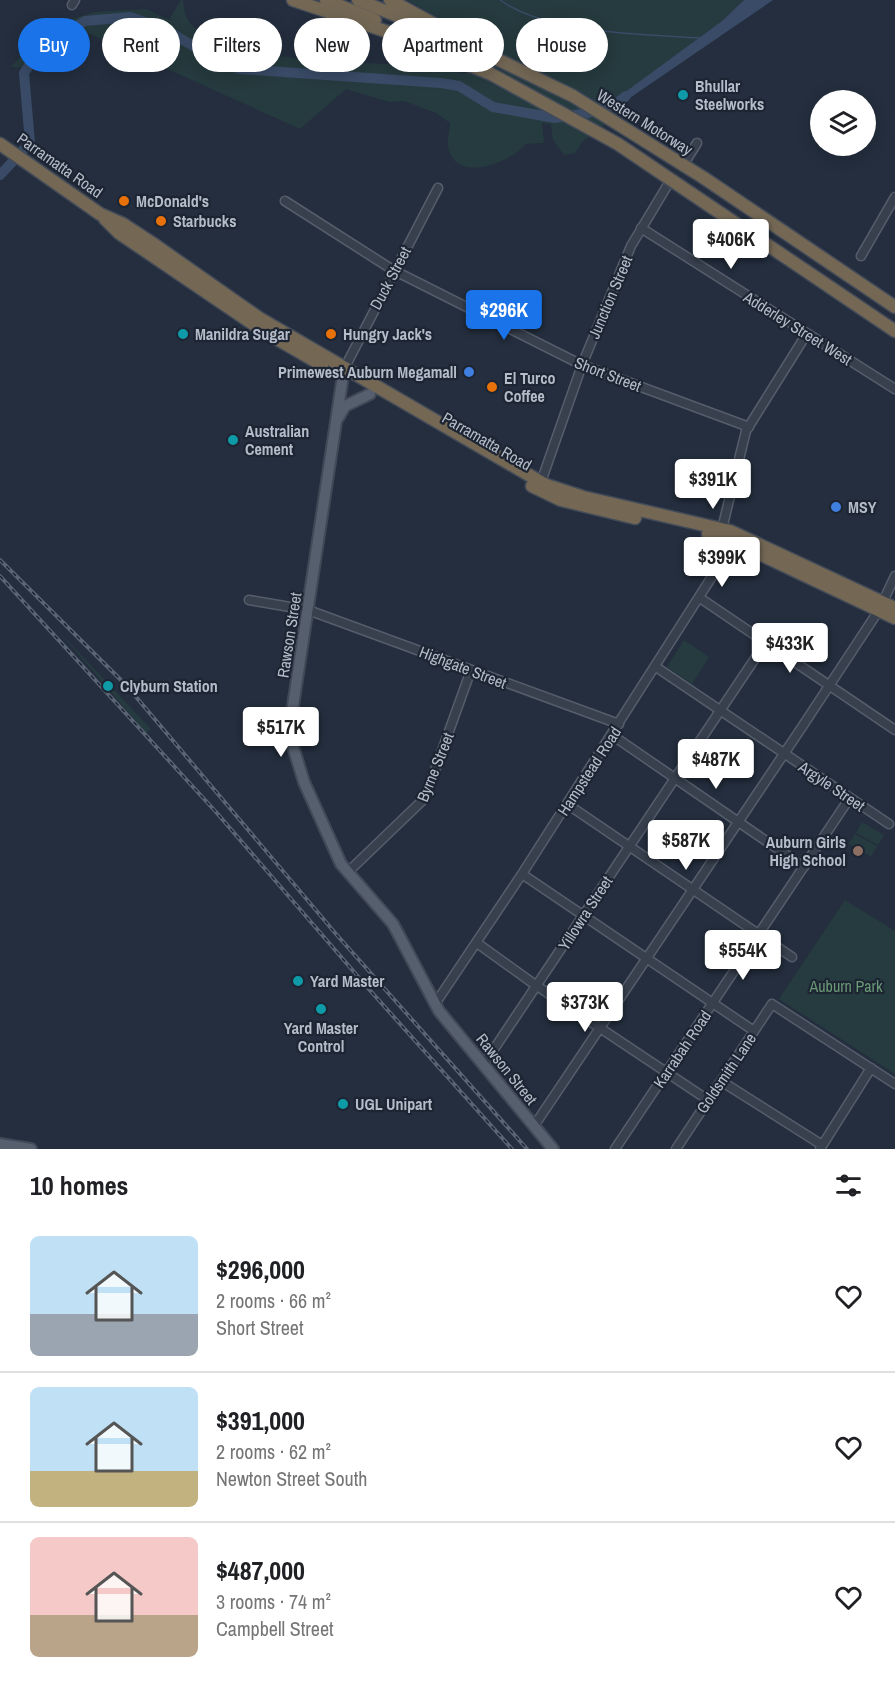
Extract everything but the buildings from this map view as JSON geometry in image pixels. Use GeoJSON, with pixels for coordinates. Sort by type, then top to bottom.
{"type":"FeatureCollection","features":[{"type":"Feature","properties":{"kind":"highway","name":"Western Motorway"},"geometry":{"type":"LineString","coordinates":[[293,0],[382,30]]}},
{"type":"Feature","properties":{"kind":"highway","name":"Western Motorway"},"geometry":{"type":"LineString","coordinates":[[326,0],[382,25]]}},
{"type":"Feature","properties":{"kind":"highway","name":"Western Motorway"},"geometry":{"type":"LineString","coordinates":[[358,0],[402,18]]}},
{"type":"Feature","properties":{"kind":"highway"},"geometry":{"type":"LineString","coordinates":[[390,0],[421,18]]}},
{"type":"Feature","properties":{"kind":"highway","name":"Western Motorway"},"geometry":{"type":"LineString","coordinates":[[504,62],[573,96],[704,178],[895,307]]}},
{"type":"Feature","properties":{"kind":"highway","name":"Western Motorway"},"geometry":{"type":"LineString","coordinates":[[487,72],[618,144],[895,331]]}},
{"type":"Feature","properties":{"kind":"highway","name":"Parramatta Road"},"geometry":{"type":"LineString","coordinates":[[4,147],[100,214],[123,224],[343,373],[541,482],[583,497],[721,533],[880,605],[895,608]]}},
{"type":"Feature","properties":{"kind":"highway","name":"Parramatta Road"},"geometry":{"type":"LineString","coordinates":[[343,373],[370,394],[548,495],[576,504],[721,533]]}},
{"type":"Feature","properties":{"kind":"highway","name":"Parramatta Road"},"geometry":{"type":"LineString","coordinates":[[880,605],[895,618]]}},
{"type":"Feature","properties":{"kind":"main road","name":"Rawson Street"},"geometry":{"type":"LineString","coordinates":[[343,373],[290,737],[311,802],[348,873],[393,924],[435,1005],[553,1149]]}},
{"type":"Feature","properties":{"kind":"main road"},"geometry":{"type":"LineString","coordinates":[[337,419],[345,406],[370,394]]}},
{"type":"Feature","properties":{"kind":"main road"},"geometry":{"type":"LineString","coordinates":[[0,1144],[31,1149]]}},
{"type":"Feature","properties":{"kind":"street"},"geometry":{"type":"LineString","coordinates":[[687,159],[697,144]]}},
{"type":"Feature","properties":{"kind":"street","name":"Junction Street"},"geometry":{"type":"LineString","coordinates":[[541,482],[582,365],[641,228],[667,186]]}},
{"type":"Feature","properties":{"kind":"street","name":"Duck Street"},"geometry":{"type":"LineString","coordinates":[[343,373],[393,270],[438,188]]}},
{"type":"Feature","properties":{"kind":"street"},"geometry":{"type":"LineString","coordinates":[[861,256],[895,197]]}},
{"type":"Feature","properties":{"kind":"street","name":"Short Street"},"geometry":{"type":"LineString","coordinates":[[285,201],[393,270],[582,365],[749,427]]}},
{"type":"Feature","properties":{"kind":"street","name":"Adderley Street West"},"geometry":{"type":"LineString","coordinates":[[641,228],[895,389]]}},
{"type":"Feature","properties":{"kind":"street"},"geometry":{"type":"LineString","coordinates":[[721,533],[744,437],[806,334]]}},
{"type":"Feature","properties":{"kind":"street","name":"Hampstead Road"},"geometry":{"type":"LineString","coordinates":[[435,1005],[656,667],[736,539]]}},
{"type":"Feature","properties":{"kind":"street"},"geometry":{"type":"LineString","coordinates":[[534,1126],[830,685],[880,605],[895,576]]}},
{"type":"Feature","properties":{"kind":"street"},"geometry":{"type":"LineString","coordinates":[[700,598],[895,730]]}},
{"type":"Feature","properties":{"kind":"street","name":"Highgate Street"},"geometry":{"type":"LineString","coordinates":[[249,600],[308,610],[619,724]]}},
{"type":"Feature","properties":{"kind":"street","name":"Yillowra Street"},"geometry":{"type":"LineString","coordinates":[[484,1064],[766,642]]}},
{"type":"Feature","properties":{"kind":"street","name":"Argyle Street"},"geometry":{"type":"LineString","coordinates":[[656,667],[889,824]]}},
{"type":"Feature","properties":{"kind":"street","name":"Byrne Street"},"geometry":{"type":"LineString","coordinates":[[348,873],[420,806],[425,798],[471,670]]}},
{"type":"Feature","properties":{"kind":"street"},"geometry":{"type":"LineString","coordinates":[[612,735],[804,867]]}},
{"type":"Feature","properties":{"kind":"street","name":"Karrabah Road"},"geometry":{"type":"LineString","coordinates":[[615,1149],[849,799]]}},
{"type":"Feature","properties":{"kind":"street"},"geometry":{"type":"LineString","coordinates":[[567,804],[792,957]]}},
{"type":"Feature","properties":{"kind":"street"},"geometry":{"type":"LineString","coordinates":[[522,874],[754,1031]]}},
{"type":"Feature","properties":{"kind":"street"},"geometry":{"type":"LineString","coordinates":[[477,943],[537,986],[708,1100]]}},
{"type":"Feature","properties":{"kind":"street","name":"Goldsmith Lane"},"geometry":{"type":"LineString","coordinates":[[676,1149],[772,1005],[776,1005],[778,1009],[871,1068]]}},
{"type":"Feature","properties":{"kind":"street"},"geometry":{"type":"LineString","coordinates":[[722,1081],[821,1147],[871,1068],[895,1084]]}},
{"type":"Feature","properties":{"kind":"green space"},"geometry":{"type":"Polygon","coordinates":[[[183,0],[186,15],[192,24],[192,72],[282,72],[282,57],[294,58],[294,72],[370,72],[370,63],[382,64],[382,72],[465,74],[467,72],[504,72],[504,18],[440,18],[408,0],[744,0],[722,21],[614,101],[621,104],[622,111],[583,141],[575,153],[564,155],[553,140],[551,124],[542,123],[544,143],[526,144],[508,158],[483,167],[471,168],[460,165],[452,158],[448,146],[450,123],[436,113],[404,101],[389,102],[346,89],[300,129],[174,72],[180,72],[180,18],[170,18],[183,0]]]}},
{"type":"Feature","properties":{"kind":"green space"},"geometry":{"type":"Polygon","coordinates":[[[146,9],[165,18],[102,18],[102,39],[90,34],[90,18],[75,18],[95,12],[146,9]]]}},
{"type":"Feature","properties":{"kind":"green space"},"geometry":{"type":"Polygon","coordinates":[[[18,59],[18,67],[11,67],[18,59]]]}},
{"type":"Feature","properties":{"kind":"green space"},"geometry":{"type":"Polygon","coordinates":[[[54,626],[151,729],[146,733],[54,626]]]}},
{"type":"Feature","properties":{"kind":"green space"},"geometry":{"type":"Polygon","coordinates":[[[684,640],[709,657],[692,684],[667,667],[684,640]]]}},
{"type":"Feature","properties":{"kind":"green space"},"geometry":{"type":"Polygon","coordinates":[[[862,822],[884,835],[878,845],[856,833],[862,822]]]}},
{"type":"Feature","properties":{"kind":"green space"},"geometry":{"type":"Polygon","coordinates":[[[855,834],[877,846],[871,857],[849,844],[855,834]]]}},
{"type":"Feature","properties":{"kind":"green space","name":"Auburn Park"},"geometry":{"type":"Polygon","coordinates":[[[845,900],[895,931],[895,1074],[779,999],[845,900]]]}},
{"type":"Feature","properties":{"kind":"water"},"geometry":{"type":"Polygon","coordinates":[[[744,0],[773,0],[621,104],[613,101],[722,21],[744,0]]]}},
{"type":"Feature","properties":{"kind":"water"},"geometry":{"type":"Polygon","coordinates":[[[706,228],[724,236],[724,244],[718,244],[705,235],[706,228]]]}},
{"type":"Feature","properties":{"kind":"waterway"},"geometry":{"type":"LineString","coordinates":[[500,0],[543,20],[569,26],[624,33],[700,38]]}},
{"type":"Feature","properties":{"kind":"waterway"},"geometry":{"type":"LineString","coordinates":[[0,175],[30,143],[24,73],[42,47],[85,21],[130,17],[163,28],[203,52],[239,69],[441,83],[459,86],[493,107],[555,118],[588,113],[617,103],[626,96]]}},
{"type":"Feature","properties":{"kind":"railway"},"geometry":{"type":"LineString","coordinates":[[0,560],[126,685],[336,934],[527,1149]]}},
{"type":"Feature","properties":{"kind":"railway"},"geometry":{"type":"LineString","coordinates":[[0,576],[216,812],[367,987],[512,1149]]}},
{"type":"Feature","properties":{"kind":"place","name":"Bhullar Steelworks"},"geometry":{"type":"Point","coordinates":[683,95]}},
{"type":"Feature","properties":{"kind":"place","name":"McDonald's"},"geometry":{"type":"Point","coordinates":[124,201]}},
{"type":"Feature","properties":{"kind":"place","name":"Starbucks"},"geometry":{"type":"Point","coordinates":[161,221]}},
{"type":"Feature","properties":{"kind":"place","name":"Manildra Sugar"},"geometry":{"type":"Point","coordinates":[183,334]}},
{"type":"Feature","properties":{"kind":"place","name":"Hungry Jack's"},"geometry":{"type":"Point","coordinates":[331,334]}},
{"type":"Feature","properties":{"kind":"place","name":"Primewest Auburn Megamall"},"geometry":{"type":"Point","coordinates":[469,372]}},
{"type":"Feature","properties":{"kind":"place","name":"El Turco Coffee"},"geometry":{"type":"Point","coordinates":[492,387]}},
{"type":"Feature","properties":{"kind":"place","name":"Australian Cement"},"geometry":{"type":"Point","coordinates":[233,440]}},
{"type":"Feature","properties":{"kind":"place","name":"MSY"},"geometry":{"type":"Point","coordinates":[836,507]}},
{"type":"Feature","properties":{"kind":"place","name":"Clyburn Station"},"geometry":{"type":"Point","coordinates":[108,686]}},
{"type":"Feature","properties":{"kind":"place","name":"Auburn Girls High School"},"geometry":{"type":"Point","coordinates":[858,851]}},
{"type":"Feature","properties":{"kind":"place","name":"Yard Master"},"geometry":{"type":"Point","coordinates":[298,981]}},
{"type":"Feature","properties":{"kind":"place","name":"Yard Master Control"},"geometry":{"type":"Point","coordinates":[321,1009]}},
{"type":"Feature","properties":{"kind":"place","name":"UGL Unipart"},"geometry":{"type":"Point","coordinates":[343,1104]}}]}
